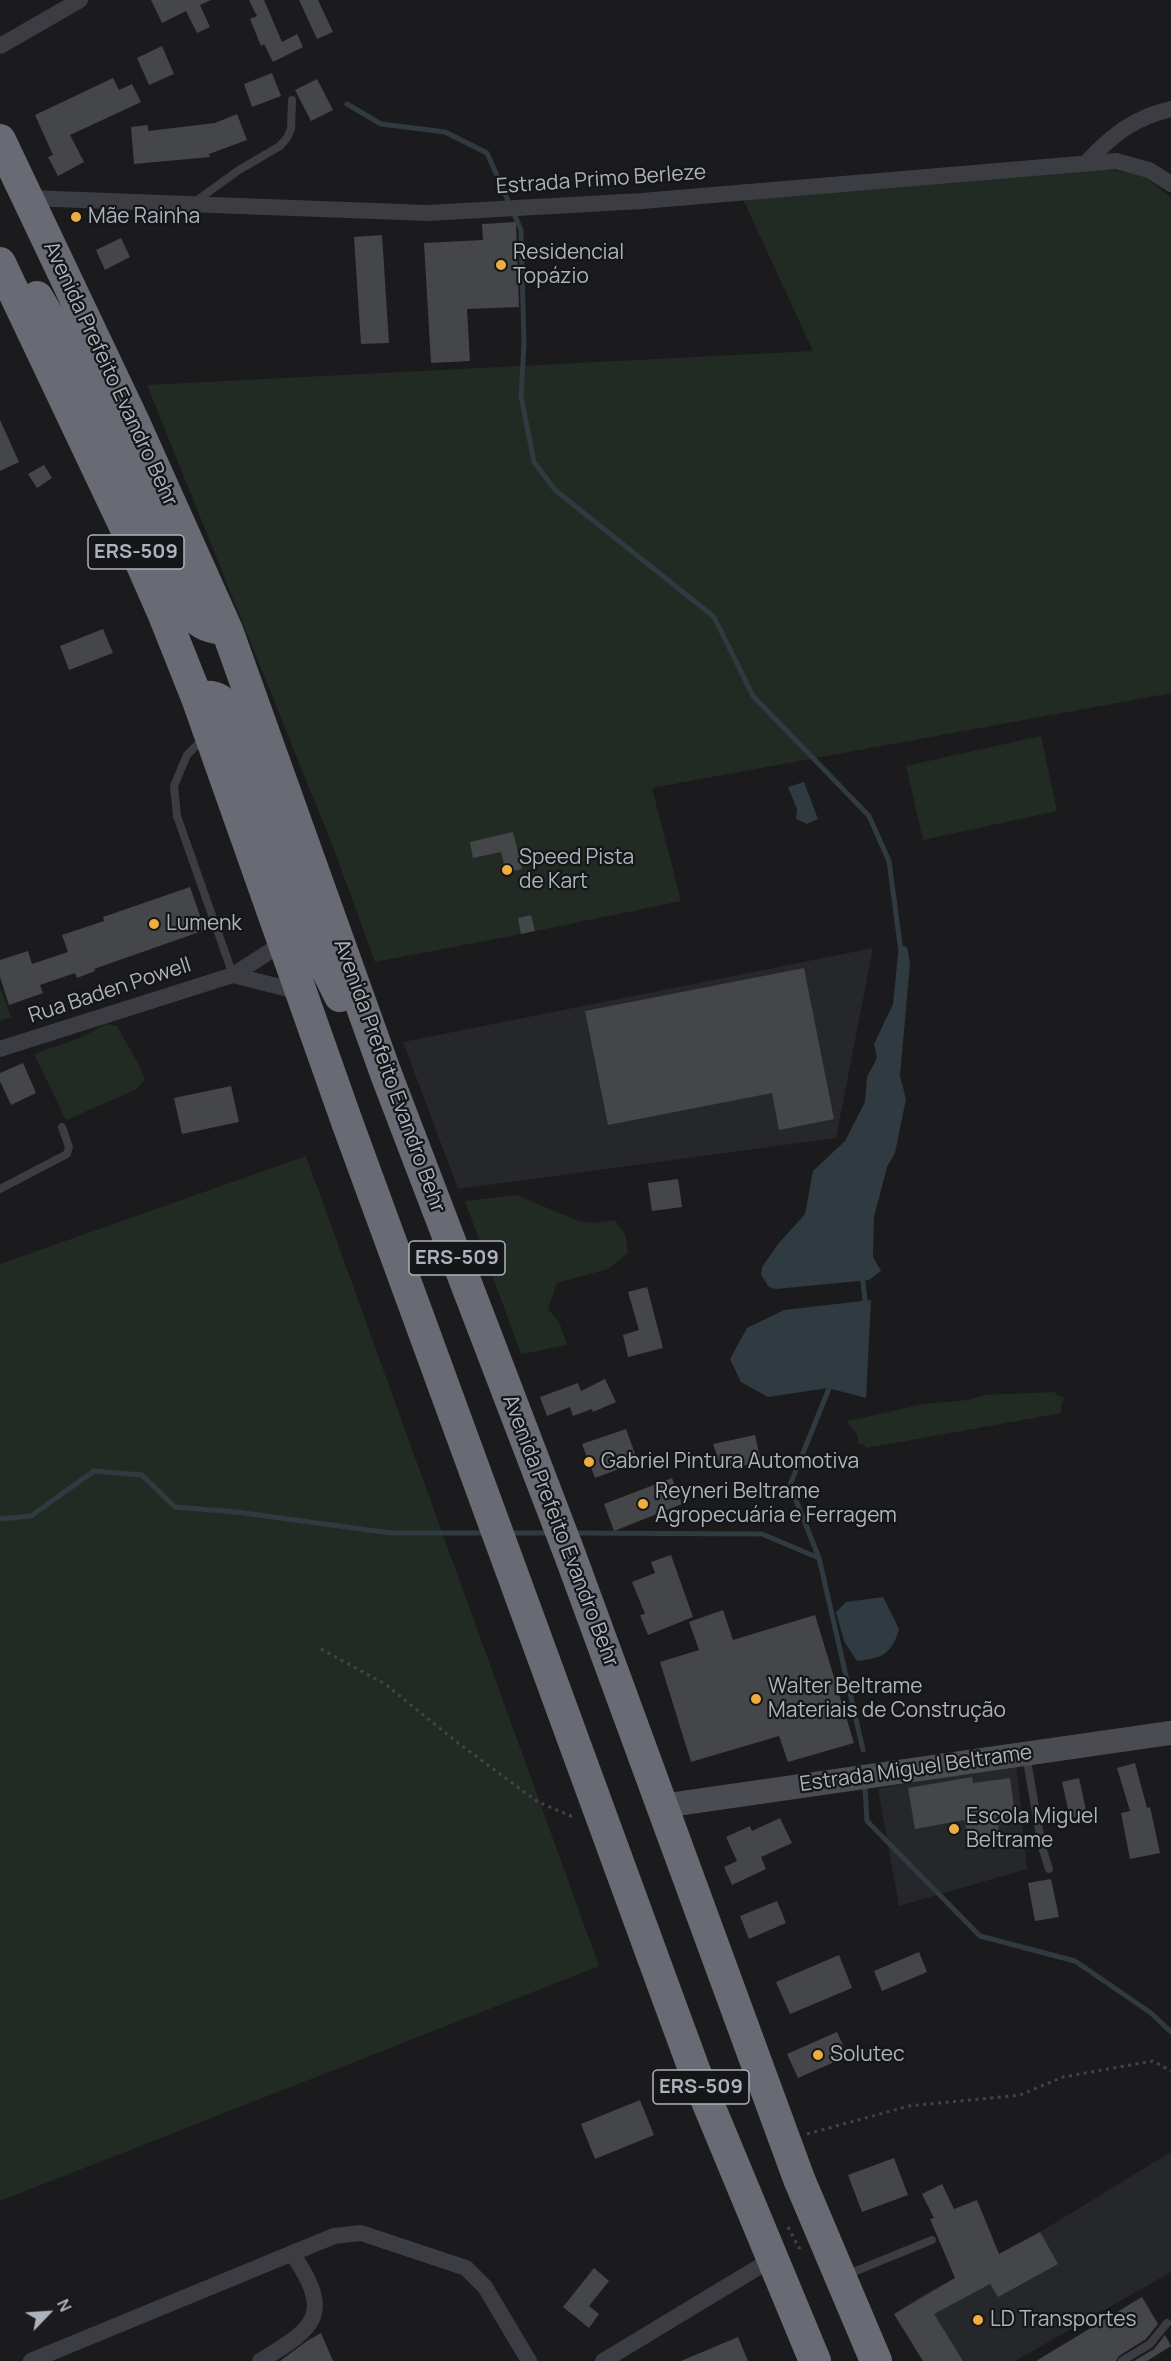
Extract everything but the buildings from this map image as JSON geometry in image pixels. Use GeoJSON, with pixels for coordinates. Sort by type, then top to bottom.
{"type":"FeatureCollection","features":[{"type":"Feature","properties":{"kind":"highway","name":"Avenida Prefeito Evandro Behr"},"geometry":{"type":"LineString","coordinates":[[0,140],[133,420],[227,630],[386,1074],[573,1564],[784,2141],[876,2361]]}},
{"type":"Feature","properties":{"kind":"highway"},"geometry":{"type":"LineString","coordinates":[[0,245],[28,284],[62,339],[194,619],[209,627],[227,630]]}},
{"type":"Feature","properties":{"kind":"highway","name":"ERS-509"},"geometry":{"type":"LineString","coordinates":[[0,263],[128,533],[197,698],[300,992],[597,1809],[695,2072],[813,2360]]}},
{"type":"Feature","properties":{"kind":"highway"},"geometry":{"type":"LineString","coordinates":[[197,698],[210,695],[223,701],[233,720],[315,946],[351,1018],[386,1074]]}},
{"type":"Feature","properties":{"kind":"street"},"geometry":{"type":"LineString","coordinates":[[0,46],[80,0]]}},
{"type":"Feature","properties":{"kind":"street"},"geometry":{"type":"LineString","coordinates":[[1087,162],[1109,138],[1129,125],[1154,113],[1171,109]]}},
{"type":"Feature","properties":{"kind":"street","name":"Estrada Primo Berleze"},"geometry":{"type":"LineString","coordinates":[[28,198],[427,213],[642,201],[1116,161],[1149,170],[1171,184]]}},
{"type":"Feature","properties":{"kind":"street","name":"Rua Baden Powell"},"geometry":{"type":"LineString","coordinates":[[0,1049],[233,975],[284,943]]}},
{"type":"Feature","properties":{"kind":"street"},"geometry":{"type":"LineString","coordinates":[[233,975],[300,992]]}},
{"type":"Feature","properties":{"kind":"street","name":"Estrada Miguel Beltrame"},"geometry":{"type":"LineString","coordinates":[[662,1806],[1171,1733]]}},
{"type":"Feature","properties":{"kind":"street"},"geometry":{"type":"LineString","coordinates":[[31,2361],[334,2236],[361,2233],[466,2268],[484,2287],[529,2361]]}},
{"type":"Feature","properties":{"kind":"street"},"geometry":{"type":"LineString","coordinates":[[260,2361],[289,2343],[312,2323],[315,2302],[309,2278],[292,2253]]}},
{"type":"Feature","properties":{"kind":"street"},"geometry":{"type":"LineString","coordinates":[[603,2361],[771,2259]]}},
{"type":"Feature","properties":{"kind":"lane"},"geometry":{"type":"LineString","coordinates":[[191,205],[239,170],[280,146],[291,129],[292,100]]}},
{"type":"Feature","properties":{"kind":"lane"},"geometry":{"type":"LineString","coordinates":[[209,732],[187,755],[174,786],[177,816],[233,975]]}},
{"type":"Feature","properties":{"kind":"lane"},"geometry":{"type":"LineString","coordinates":[[0,1189],[67,1154],[69,1147],[62,1128]]}},
{"type":"Feature","properties":{"kind":"lane"},"geometry":{"type":"LineString","coordinates":[[1025,1753],[1042,1847],[1049,1869]]}},
{"type":"Feature","properties":{"kind":"lane"},"geometry":{"type":"LineString","coordinates":[[840,2278],[932,2240]]}},
{"type":"Feature","properties":{"kind":"lane"},"geometry":{"type":"LineString","coordinates":[[1122,2361],[1150,2344],[1167,2323]]}},
{"type":"Feature","properties":{"kind":"path"},"geometry":{"type":"LineString","coordinates":[[321,1649],[385,1684],[458,1743],[538,1802],[571,1816],[597,1809]]}},
{"type":"Feature","properties":{"kind":"path"},"geometry":{"type":"LineString","coordinates":[[784,2141],[909,2106],[1020,2095],[1063,2077],[1153,2061],[1171,2071]]}},
{"type":"Feature","properties":{"kind":"shaded area"},"geometry":{"type":"Polygon","coordinates":[[[1106,169],[1143,175],[1171,198],[1171,693],[652,788],[681,901],[375,962],[335,852],[147,385],[813,351],[742,197],[1106,169]]]}},
{"type":"Feature","properties":{"kind":"shaded area"},"geometry":{"type":"Polygon","coordinates":[[[1041,736],[1057,811],[923,840],[906,766],[1041,736]]]}},
{"type":"Feature","properties":{"kind":"shaded area"},"geometry":{"type":"Polygon","coordinates":[[[804,782],[818,819],[807,824],[796,819],[797,809],[788,787],[804,782]]]}},
{"type":"Feature","properties":{"kind":"shaded area"},"geometry":{"type":"Polygon","coordinates":[[[899,945],[907,947],[910,963],[900,1076],[906,1099],[895,1153],[887,1167],[874,1217],[873,1257],[881,1271],[869,1280],[776,1289],[769,1287],[761,1275],[762,1267],[778,1244],[805,1214],[813,1171],[845,1141],[865,1102],[867,1077],[877,1058],[874,1044],[893,1004],[899,945]]]}},
{"type":"Feature","properties":{"kind":"shaded area"},"geometry":{"type":"Polygon","coordinates":[[[873,948],[836,1138],[458,1189],[403,1042],[873,948]]]}},
{"type":"Feature","properties":{"kind":"shaded area"},"geometry":{"type":"Polygon","coordinates":[[[0,987],[11,1017],[0,1021],[0,987]]]}},
{"type":"Feature","properties":{"kind":"shaded area"},"geometry":{"type":"Polygon","coordinates":[[[106,1024],[117,1026],[145,1080],[135,1090],[66,1120],[34,1054],[80,1038],[106,1024]]]}},
{"type":"Feature","properties":{"kind":"shaded area"},"geometry":{"type":"Polygon","coordinates":[[[306,1156],[599,1966],[0,2201],[0,1264],[306,1156]]]}},
{"type":"Feature","properties":{"kind":"shaded area"},"geometry":{"type":"Polygon","coordinates":[[[516,1195],[579,1221],[592,1223],[615,1220],[626,1236],[628,1253],[608,1269],[557,1283],[548,1309],[560,1324],[567,1345],[521,1354],[465,1201],[516,1195]]]}},
{"type":"Feature","properties":{"kind":"shaded area"},"geometry":{"type":"Polygon","coordinates":[[[871,1300],[866,1398],[828,1388],[768,1397],[741,1382],[730,1359],[747,1328],[784,1310],[871,1300]]]}},
{"type":"Feature","properties":{"kind":"shaded area"},"geometry":{"type":"Polygon","coordinates":[[[1054,1392],[1064,1397],[1062,1413],[866,1448],[863,1444],[859,1444],[857,1435],[847,1421],[924,1404],[968,1400],[985,1395],[1054,1392]]]}},
{"type":"Feature","properties":{"kind":"shaded area"},"geometry":{"type":"Polygon","coordinates":[[[883,1597],[899,1629],[896,1638],[884,1654],[857,1661],[844,1641],[836,1612],[846,1602],[883,1597]]]}},
{"type":"Feature","properties":{"kind":"shaded area","name":"Escola Miguel Beltrame"},"geometry":{"type":"Polygon","coordinates":[[[1016,1763],[1027,1869],[899,1906],[878,1789],[1016,1763]]]}},
{"type":"Feature","properties":{"kind":"shaded area"},"geometry":{"type":"Polygon","coordinates":[[[1171,2152],[1171,2272],[1015,2361],[923,2361],[894,2314],[923,2295],[1040,2232],[1171,2152]]]}},
{"type":"Feature","properties":{"kind":"waterway"},"geometry":{"type":"LineString","coordinates":[[347,104],[381,124],[445,132],[487,153],[521,230],[524,344],[521,396],[534,462],[555,490],[714,617],[753,696],[869,816],[889,861],[901,952]]}},
{"type":"Feature","properties":{"kind":"waterway"},"geometry":{"type":"LineString","coordinates":[[862,1274],[865,1300],[863,1306]]}},
{"type":"Feature","properties":{"kind":"waterway"},"geometry":{"type":"LineString","coordinates":[[819,1558],[790,1485],[832,1381]]}},
{"type":"Feature","properties":{"kind":"waterway"},"geometry":{"type":"LineString","coordinates":[[0,1519],[31,1516],[94,1471],[142,1475],[175,1507],[236,1512],[391,1533],[488,1533]]}},
{"type":"Feature","properties":{"kind":"waterway"},"geometry":{"type":"LineString","coordinates":[[509,1533],[551,1533]]}},
{"type":"Feature","properties":{"kind":"waterway"},"geometry":{"type":"LineString","coordinates":[[572,1533],[762,1534],[819,1558],[863,1750]]}},
{"type":"Feature","properties":{"kind":"waterway"},"geometry":{"type":"LineString","coordinates":[[865,1789],[867,1821],[980,1936],[1075,1961],[1151,2013],[1171,2032]]}},
{"type":"Feature","properties":{"kind":"place","name":"Mãe Rainha"},"geometry":{"type":"Point","coordinates":[76,217]}},
{"type":"Feature","properties":{"kind":"place","name":"Residencial Topázio"},"geometry":{"type":"Point","coordinates":[501,265]}},
{"type":"Feature","properties":{"kind":"place","name":"Speed Pista de Kart"},"geometry":{"type":"Point","coordinates":[507,870]}},
{"type":"Feature","properties":{"kind":"place","name":"Lumenk"},"geometry":{"type":"Point","coordinates":[154,924]}},
{"type":"Feature","properties":{"kind":"place","name":"Gabriel Pintura Automotiva"},"geometry":{"type":"Point","coordinates":[589,1462]}},
{"type":"Feature","properties":{"kind":"place","name":"Reyneri Beltrame Agropecuária e Ferragem"},"geometry":{"type":"Point","coordinates":[643,1504]}},
{"type":"Feature","properties":{"kind":"place","name":"Walter Beltrame Materiais de Construção"},"geometry":{"type":"Point","coordinates":[756,1699]}},
{"type":"Feature","properties":{"kind":"place","name":"Escola Miguel Beltrame"},"geometry":{"type":"Point","coordinates":[954,1829]}},
{"type":"Feature","properties":{"kind":"place","name":"Solutec"},"geometry":{"type":"Point","coordinates":[818,2055]}},
{"type":"Feature","properties":{"kind":"place","name":"LD Transportes"},"geometry":{"type":"Point","coordinates":[978,2320]}}]}
